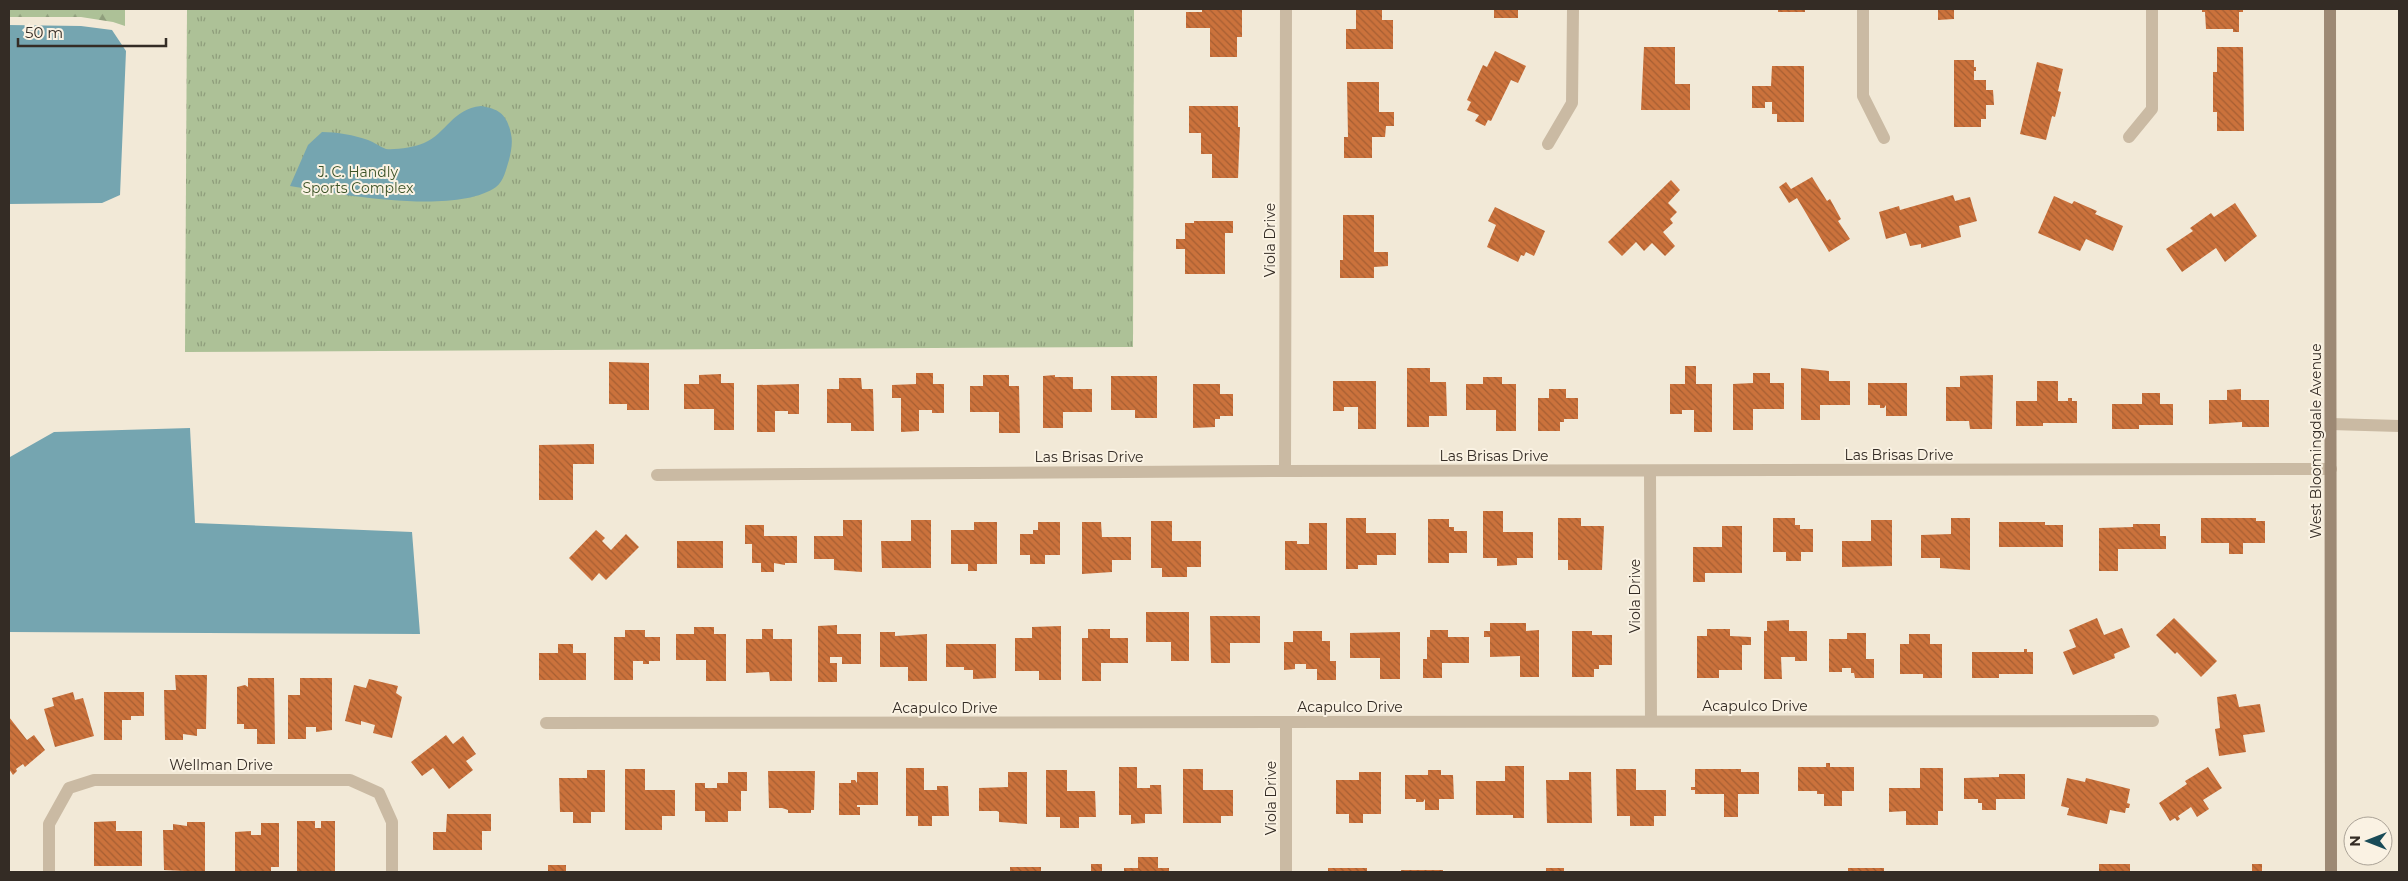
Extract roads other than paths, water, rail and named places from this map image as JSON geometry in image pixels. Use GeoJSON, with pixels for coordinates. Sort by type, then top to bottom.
{"type":"FeatureCollection","features":[{"type":"Feature","properties":{"kind":"main road","name":"West Bloomingdale Avenue"},"geometry":{"type":"LineString","coordinates":[[2330,9],[2331,872]]}},
{"type":"Feature","properties":{"kind":"street","name":"Viola Drive"},"geometry":{"type":"LineString","coordinates":[[1285,471],[1286,9]]}},
{"type":"Feature","properties":{"kind":"street"},"geometry":{"type":"LineString","coordinates":[[1548,144],[1572,104],[1573,9]]}},
{"type":"Feature","properties":{"kind":"street"},"geometry":{"type":"LineString","coordinates":[[1863,9],[1863,96],[1884,138]]}},
{"type":"Feature","properties":{"kind":"street"},"geometry":{"type":"LineString","coordinates":[[2129,137],[2152,109],[2152,9]]}},
{"type":"Feature","properties":{"kind":"street"},"geometry":{"type":"LineString","coordinates":[[2331,424],[2399,426]]}},
{"type":"Feature","properties":{"kind":"street","name":"Las Brisas Drive"},"geometry":{"type":"LineString","coordinates":[[657,474],[2331,469]]}},
{"type":"Feature","properties":{"kind":"street","name":"Viola Drive"},"geometry":{"type":"LineString","coordinates":[[1650,471],[1651,721]]}},
{"type":"Feature","properties":{"kind":"street","name":"Acapulco Drive"},"geometry":{"type":"LineString","coordinates":[[546,723],[2153,721]]}},
{"type":"Feature","properties":{"kind":"street","name":"Viola Drive"},"geometry":{"type":"LineString","coordinates":[[1286,723],[1286,872]]}},
{"type":"Feature","properties":{"kind":"street","name":"Wellman Drive"},"geometry":{"type":"LineString","coordinates":[[49,872],[49,824],[69,788],[94,780],[350,780],[379,793],[392,822],[392,872]]}},
{"type":"Feature","properties":{"kind":"water"},"geometry":{"type":"Polygon","coordinates":[[[9,25],[81,26],[112,30],[126,51],[120,195],[102,203],[9,204],[9,25]]]}},
{"type":"Feature","properties":{"kind":"water"},"geometry":{"type":"Polygon","coordinates":[[[481,106],[493,109],[504,117],[512,137],[512,144],[509,160],[501,182],[496,187],[477,196],[425,202],[337,194],[290,186],[308,145],[322,132],[357,137],[386,149],[405,148],[432,139],[456,116],[471,108],[481,106]]]}},
{"type":"Feature","properties":{"kind":"water"},"geometry":{"type":"Polygon","coordinates":[[[190,428],[195,523],[412,532],[420,634],[9,632],[10,457],[54,432],[190,428]]]}},
{"type":"Feature","properties":{"kind":"park label","name":"J. C. Handly Sports Complex"},"geometry":{"type":"Point","coordinates":[358,180]}}]}
